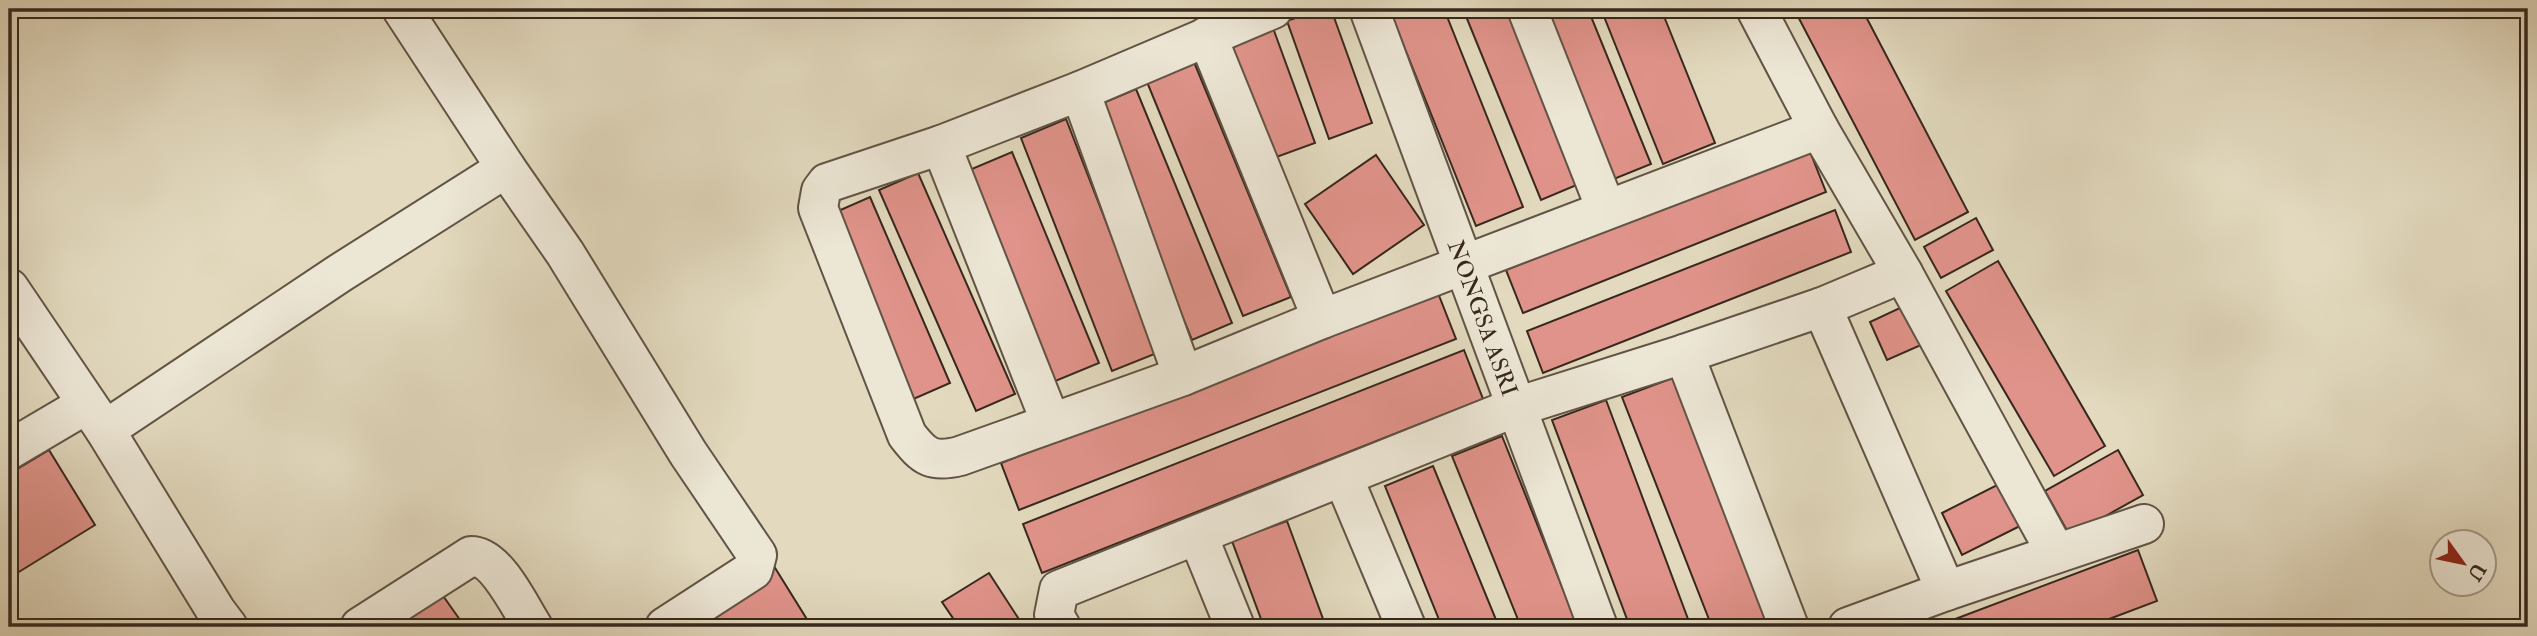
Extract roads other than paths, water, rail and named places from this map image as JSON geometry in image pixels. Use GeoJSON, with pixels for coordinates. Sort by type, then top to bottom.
{"type":"FeatureCollection","features":[{"type":"Feature","properties":{"kind":"street"},"geometry":{"type":"LineString","coordinates":[[402,9],[565,253],[688,453],[757,555],[753,570],[666,627]]}},
{"type":"Feature","properties":{"kind":"street"},"geometry":{"type":"LineString","coordinates":[[1273,9],[1080,91],[941,145],[827,183],[818,200],[818,208],[907,435],[924,454],[943,461],[1183,376],[1322,319],[1819,129]]}},
{"type":"Feature","properties":{"kind":"street","name":"NONGSA ASRI"},"geometry":{"type":"LineString","coordinates":[[1369,9],[1598,627]]}},
{"type":"Feature","properties":{"kind":"street"},"geometry":{"type":"LineString","coordinates":[[1527,9],[1606,209]]}},
{"type":"Feature","properties":{"kind":"street"},"geometry":{"type":"LineString","coordinates":[[1756,9],[1819,129],[1903,273],[2056,553]]}},
{"type":"Feature","properties":{"kind":"street"},"geometry":{"type":"LineString","coordinates":[[1207,36],[1322,319]]}},
{"type":"Feature","properties":{"kind":"street"},"geometry":{"type":"LineString","coordinates":[[1080,91],[1183,376]]}},
{"type":"Feature","properties":{"kind":"street"},"geometry":{"type":"LineString","coordinates":[[941,145],[1051,423]]}},
{"type":"Feature","properties":{"kind":"street"},"geometry":{"type":"LineString","coordinates":[[9,450],[96,417],[340,273],[506,168]]}},
{"type":"Feature","properties":{"kind":"street"},"geometry":{"type":"LineString","coordinates":[[1061,627],[1054,615],[1059,590],[1516,407],[1822,307],[1903,273]]}},
{"type":"Feature","properties":{"kind":"street"},"geometry":{"type":"LineString","coordinates":[[9,288],[96,417],[211,622]]}},
{"type":"Feature","properties":{"kind":"street"},"geometry":{"type":"LineString","coordinates":[[1822,307],[1946,591]]}},
{"type":"Feature","properties":{"kind":"street"},"geometry":{"type":"LineString","coordinates":[[1684,354],[1789,627]]}},
{"type":"Feature","properties":{"kind":"street"},"geometry":{"type":"LineString","coordinates":[[1343,477],[1406,627]]}},
{"type":"Feature","properties":{"kind":"street"},"geometry":{"type":"LineString","coordinates":[[1849,627],[2144,524]]}},
{"type":"Feature","properties":{"kind":"street"},"geometry":{"type":"LineString","coordinates":[[1198,536],[1235,627]]}},
{"type":"Feature","properties":{"kind":"street"},"geometry":{"type":"LineString","coordinates":[[360,627],[471,556],[479,556],[499,573],[533,627]]}}]}
